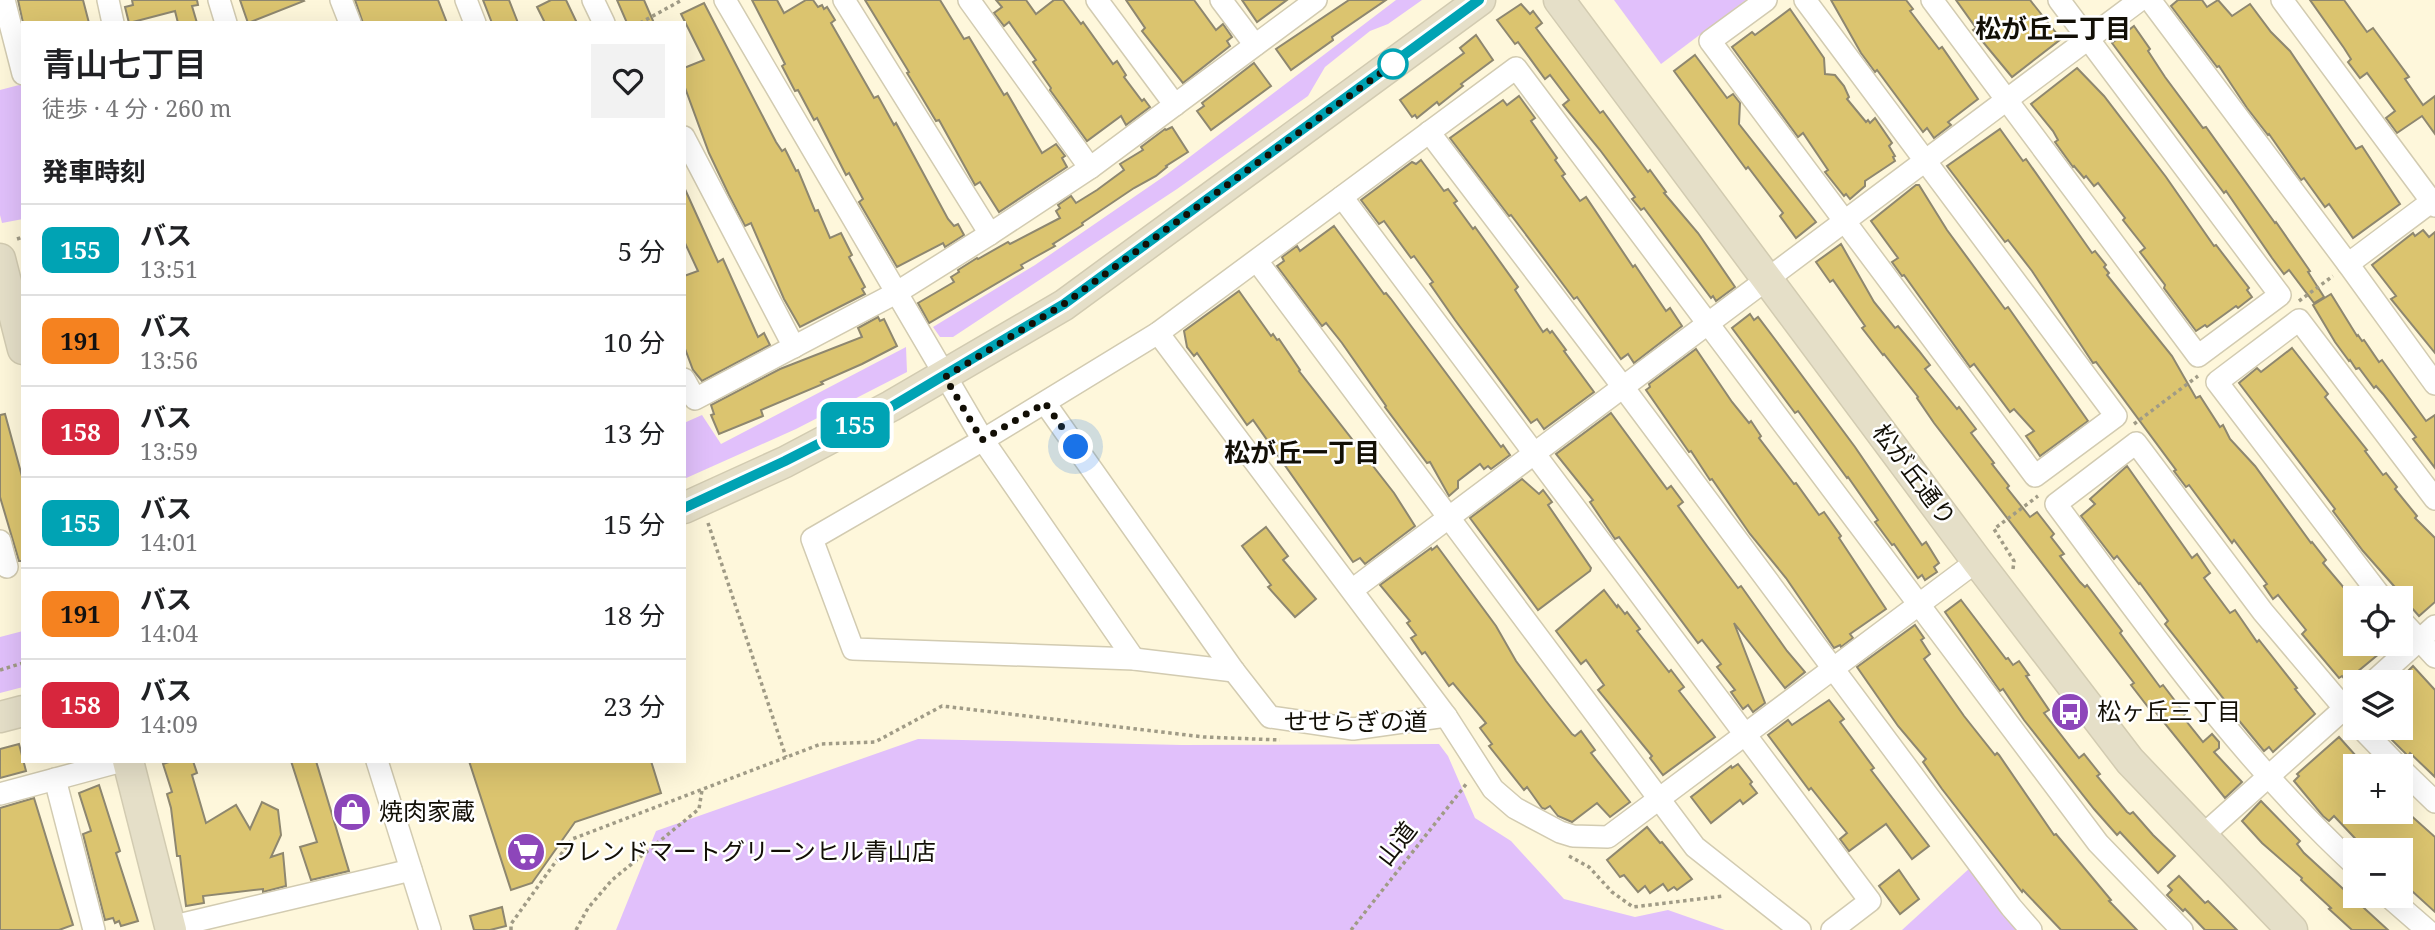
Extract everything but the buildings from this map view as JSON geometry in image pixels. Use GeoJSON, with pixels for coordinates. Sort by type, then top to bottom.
{"type":"FeatureCollection","features":[{"type":"Feature","properties":{"kind":"street"},"geometry":{"type":"LineString","coordinates":[[4,0],[21,66]]}},
{"type":"Feature","properties":{"kind":"street"},"geometry":{"type":"LineString","coordinates":[[107,0],[112,21]]}},
{"type":"Feature","properties":{"kind":"street"},"geometry":{"type":"LineString","coordinates":[[219,0],[225,21]]}},
{"type":"Feature","properties":{"kind":"street"},"geometry":{"type":"LineString","coordinates":[[341,0],[349,21]]}},
{"type":"Feature","properties":{"kind":"street"},"geometry":{"type":"LineString","coordinates":[[466,0],[474,21]]}},
{"type":"Feature","properties":{"kind":"street"},"geometry":{"type":"LineString","coordinates":[[593,0],[603,21]]}},
{"type":"Feature","properties":{"kind":"street"},"geometry":{"type":"LineString","coordinates":[[725,0],[982,440],[1134,659]]}},
{"type":"Feature","properties":{"kind":"street"},"geometry":{"type":"LineString","coordinates":[[844,0],[990,234]]}},
{"type":"Feature","properties":{"kind":"street"},"geometry":{"type":"LineString","coordinates":[[969,0],[1090,168]]}},
{"type":"Feature","properties":{"kind":"street"},"geometry":{"type":"LineString","coordinates":[[1097,0],[1175,104]]}},
{"type":"Feature","properties":{"kind":"street"},"geometry":{"type":"LineString","coordinates":[[1222,0],[1255,45]]}},
{"type":"Feature","properties":{"kind":"street"},"geometry":{"type":"LineString","coordinates":[[686,383],[695,399],[896,293],[1090,168],[1316,0]]}},
{"type":"Feature","properties":{"kind":"street"},"geometry":{"type":"LineString","coordinates":[[695,513],[785,461],[945,377],[1064,304],[1479,0]]}},
{"type":"Feature","properties":{"kind":"street","name":"松が丘通り"},"geometry":{"type":"LineString","coordinates":[[1559,0],[1977,561],[2130,761],[2292,930]]}},
{"type":"Feature","properties":{"kind":"street"},"geometry":{"type":"LineString","coordinates":[[1766,0],[1710,41],[2035,476],[2116,416],[1805,0]]}},
{"type":"Feature","properties":{"kind":"street"},"geometry":{"type":"LineString","coordinates":[[1932,0],[2198,356],[2280,295],[2059,0]]}},
{"type":"Feature","properties":{"kind":"street"},"geometry":{"type":"LineString","coordinates":[[1352,590],[2140,0]]}},
{"type":"Feature","properties":{"kind":"street"},"geometry":{"type":"LineString","coordinates":[[2150,0],[2435,384]]}},
{"type":"Feature","properties":{"kind":"street"},"geometry":{"type":"LineString","coordinates":[[2282,0],[2434,202],[2348,264]]}},
{"type":"Feature","properties":{"kind":"street"},"geometry":{"type":"LineString","coordinates":[[1234,671],[1134,659],[853,649],[812,539],[1045,403],[1158,333],[1516,68],[2098,843],[2182,930]]}},
{"type":"Feature","properties":{"kind":"street"},"geometry":{"type":"LineString","coordinates":[[1429,132],[1623,387],[1832,671],[2031,930]]}},
{"type":"Feature","properties":{"kind":"street"},"geometry":{"type":"LineString","coordinates":[[686,141],[794,347]]}},
{"type":"Feature","properties":{"kind":"street"},"geometry":{"type":"LineString","coordinates":[[1342,197],[1870,901],[1832,930]]}},
{"type":"Feature","properties":{"kind":"street"},"geometry":{"type":"LineString","coordinates":[[8,249],[21,336]]}},
{"type":"Feature","properties":{"kind":"street"},"geometry":{"type":"LineString","coordinates":[[1257,261],[1695,847],[1800,930]]}},
{"type":"Feature","properties":{"kind":"street"},"geometry":{"type":"LineString","coordinates":[[2373,586],[2217,382],[2299,320],[2435,499]]}},
{"type":"Feature","properties":{"kind":"street"},"geometry":{"type":"LineString","coordinates":[[1158,333],[1446,716],[1493,789],[1515,808],[1573,836],[1608,837],[1977,561]]}},
{"type":"Feature","properties":{"kind":"street"},"geometry":{"type":"LineString","coordinates":[[1045,403],[1234,671],[1270,717],[1353,729],[1446,716]]}},
{"type":"Feature","properties":{"kind":"street"},"geometry":{"type":"LineString","coordinates":[[2343,701],[2263,612],[2136,443],[2056,504],[2196,692],[2269,779],[2343,853]]}},
{"type":"Feature","properties":{"kind":"street"},"geometry":{"type":"LineString","coordinates":[[0,541],[10,566]]}},
{"type":"Feature","properties":{"kind":"street"},"geometry":{"type":"LineString","coordinates":[[2386,670],[2427,633],[2435,657]]}},
{"type":"Feature","properties":{"kind":"street"},"geometry":{"type":"LineString","coordinates":[[0,717],[21,712]]}},
{"type":"Feature","properties":{"kind":"street"},"geometry":{"type":"LineString","coordinates":[[2202,836],[2343,717]]}},
{"type":"Feature","properties":{"kind":"street"},"geometry":{"type":"LineString","coordinates":[[2373,740],[2386,754]]}},
{"type":"Feature","properties":{"kind":"street"},"geometry":{"type":"LineString","coordinates":[[0,794],[115,763]]}},
{"type":"Feature","properties":{"kind":"street"},"geometry":{"type":"LineString","coordinates":[[128,763],[170,929],[411,870]]}},
{"type":"Feature","properties":{"kind":"street"},"geometry":{"type":"LineString","coordinates":[[378,763],[429,930]]}},
{"type":"Feature","properties":{"kind":"street"},"geometry":{"type":"LineString","coordinates":[[55,779],[94,930]]}},
{"type":"Feature","properties":{"kind":"street"},"geometry":{"type":"LineString","coordinates":[[2413,781],[2435,802]]}},
{"type":"Feature","properties":{"kind":"street"},"geometry":{"type":"LineString","coordinates":[[2402,908],[2427,930]]}},
{"type":"Feature","properties":{"kind":"path"},"geometry":{"type":"LineString","coordinates":[[644,21],[682,0]]}},
{"type":"Feature","properties":{"kind":"path"},"geometry":{"type":"LineString","coordinates":[[2290,308],[2348,264]]}},
{"type":"Feature","properties":{"kind":"path"},"geometry":{"type":"LineString","coordinates":[[2127,430],[2208,369]]}},
{"type":"Feature","properties":{"kind":"path"},"geometry":{"type":"LineString","coordinates":[[2006,598],[2014,561],[1994,529],[2045,491]]}},
{"type":"Feature","properties":{"kind":"path"},"geometry":{"type":"LineString","coordinates":[[511,930],[511,924],[572,839],[786,757],[695,513]]}},
{"type":"Feature","properties":{"kind":"path"},"geometry":{"type":"LineString","coordinates":[[0,670],[21,664]]}},
{"type":"Feature","properties":{"kind":"path","name":"せせらぎの道"},"geometry":{"type":"LineString","coordinates":[[786,757],[821,744],[875,742],[942,706],[1204,737],[1282,740]]}},
{"type":"Feature","properties":{"kind":"path","name":"山道"},"geometry":{"type":"LineString","coordinates":[[1351,930],[1469,780]]}},
{"type":"Feature","properties":{"kind":"path"},"geometry":{"type":"LineString","coordinates":[[576,930],[588,908],[612,880],[699,809],[702,790]]}},
{"type":"Feature","properties":{"kind":"path"},"geometry":{"type":"LineString","coordinates":[[1564,853],[1589,867],[1612,892],[1633,907],[1732,895]]}},
{"type":"Feature","properties":{"kind":"shaded area"},"geometry":{"type":"Polygon","coordinates":[[[1396,0],[1422,0],[1388,24],[1370,31],[1325,67],[1308,96],[1177,189],[953,337],[940,337],[933,327],[1035,265],[1166,175],[1396,0]]]}},
{"type":"Feature","properties":{"kind":"shaded area"},"geometry":{"type":"Polygon","coordinates":[[[1614,0],[1746,0],[1661,64],[1614,0]]]}},
{"type":"Feature","properties":{"kind":"shaded area"},"geometry":{"type":"Polygon","coordinates":[[[21,85],[21,219],[2,223],[0,215],[0,90],[21,85]]]}},
{"type":"Feature","properties":{"kind":"shaded area"},"geometry":{"type":"Polygon","coordinates":[[[906,347],[907,372],[796,429],[686,478],[686,422],[702,415],[721,444],[906,347]]]}},
{"type":"Feature","properties":{"kind":"shaded area"},"geometry":{"type":"Polygon","coordinates":[[[21,632],[21,688],[0,693],[0,637],[21,632]]]}},
{"type":"Feature","properties":{"kind":"shaded area"},"geometry":{"type":"Polygon","coordinates":[[[918,739],[1182,745],[1439,744],[1448,756],[1475,818],[1511,841],[1564,899],[1635,917],[1668,910],[1725,930],[616,930],[656,831],[918,739]]]}},
{"type":"Feature","properties":{"kind":"shaded area"},"geometry":{"type":"Polygon","coordinates":[[[1971,867],[2025,930],[1902,930],[1971,867]]]}},
{"type":"Feature","properties":{"kind":"bus line","name":"155"},"geometry":{"type":"LineString","coordinates":[[686,507],[891,407],[1064,304],[1479,0]]}},
{"type":"Feature","properties":{"kind":"place","name":"松ヶ丘三丁目"},"geometry":{"type":"Point","coordinates":[2070,712]}},
{"type":"Feature","properties":{"kind":"place","name":"焼肉家蔵"},"geometry":{"type":"Point","coordinates":[352,812]}},
{"type":"Feature","properties":{"kind":"place","name":"フレンドマートグリーンヒル青山店"},"geometry":{"type":"Point","coordinates":[526,852]}},
{"type":"Feature","properties":{"kind":"district","name":"松が丘二丁目"},"geometry":{"type":"Point","coordinates":[2053,29]}},
{"type":"Feature","properties":{"kind":"district","name":"松が丘一丁目"},"geometry":{"type":"Point","coordinates":[1302,453]}},
{"type":"Feature","properties":{"kind":"route"},"geometry":{"type":"LineString","coordinates":[[1076,447],[1045,403],[982,440],[945,377],[1064,304],[1393,64]]}}]}
